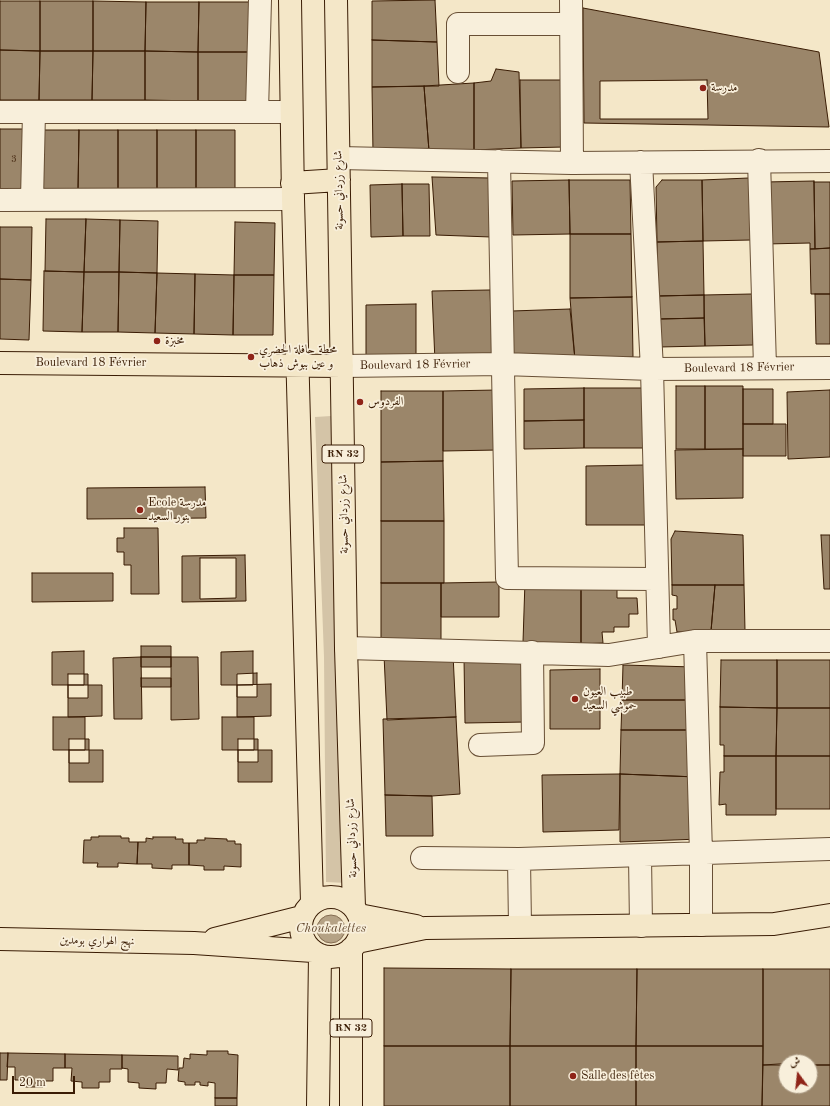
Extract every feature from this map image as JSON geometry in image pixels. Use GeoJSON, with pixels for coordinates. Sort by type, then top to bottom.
{"type":"FeatureCollection","features":[{"type":"Feature","properties":{"kind":"main road"},"geometry":{"type":"LineString","coordinates":[[290,0],[307,910]]}},
{"type":"Feature","properties":{"kind":"main road","name":"شارع زرداني حسونة"},"geometry":{"type":"LineString","coordinates":[[336,0],[346,648],[356,911]]}},
{"type":"Feature","properties":{"kind":"main road"},"geometry":{"type":"LineString","coordinates":[[293,191],[339,180]]}},
{"type":"Feature","properties":{"kind":"main road","name":"Boulevard 18 Février"},"geometry":{"type":"LineString","coordinates":[[0,363],[342,366]]}},
{"type":"Feature","properties":{"kind":"main road"},"geometry":{"type":"LineString","coordinates":[[316,953],[306,944],[302,936],[300,926],[307,910],[319,899],[334,897],[341,898],[356,911],[425,928]]}},
{"type":"Feature","properties":{"kind":"main road"},"geometry":{"type":"LineString","coordinates":[[194,943],[307,910]]}},
{"type":"Feature","properties":{"kind":"main road"},"geometry":{"type":"LineString","coordinates":[[354,945],[361,928],[356,911]]}},
{"type":"Feature","properties":{"kind":"main road"},"geometry":{"type":"LineString","coordinates":[[194,943],[336,956],[354,945],[425,928],[774,924],[830,915]]}},
{"type":"Feature","properties":{"kind":"main road","name":"نهج الهواري بومدين"},"geometry":{"type":"LineString","coordinates":[[0,939],[194,943]]}},
{"type":"Feature","properties":{"kind":"main road","name":"RN 32"},"geometry":{"type":"LineString","coordinates":[[351,1106],[354,945]]}},
{"type":"Feature","properties":{"kind":"main road","name":"RN 32"},"geometry":{"type":"LineString","coordinates":[[316,953],[318,1106]]}},
{"type":"Feature","properties":{"kind":"street"},"geometry":{"type":"LineString","coordinates":[[257,112],[260,0]]}},
{"type":"Feature","properties":{"kind":"street"},"geometry":{"type":"LineString","coordinates":[[571,0],[572,163]]}},
{"type":"Feature","properties":{"kind":"street"},"geometry":{"type":"LineString","coordinates":[[458,72],[458,24],[572,24]]}},
{"type":"Feature","properties":{"kind":"street"},"geometry":{"type":"LineString","coordinates":[[0,112],[291,112]]}},
{"type":"Feature","properties":{"kind":"street"},"geometry":{"type":"LineString","coordinates":[[32,200],[34,112]]}},
{"type":"Feature","properties":{"kind":"street"},"geometry":{"type":"LineString","coordinates":[[339,158],[572,163],[759,160],[830,161]]}},
{"type":"Feature","properties":{"kind":"street"},"geometry":{"type":"LineString","coordinates":[[759,160],[765,367]]}},
{"type":"Feature","properties":{"kind":"street"},"geometry":{"type":"LineString","coordinates":[[499,161],[507,578],[656,579]]}},
{"type":"Feature","properties":{"kind":"street"},"geometry":{"type":"LineString","coordinates":[[641,162],[652,369],[656,579],[660,647]]}},
{"type":"Feature","properties":{"kind":"street"},"geometry":{"type":"LineString","coordinates":[[0,200],[293,191]]}},
{"type":"Feature","properties":{"kind":"street","name":"Boulevard 18 Février"},"geometry":{"type":"LineString","coordinates":[[342,366],[503,364],[652,369],[765,367],[830,368]]}},
{"type":"Feature","properties":{"kind":"street"},"geometry":{"type":"LineString","coordinates":[[346,648],[609,655],[695,641],[830,641]]}},
{"type":"Feature","properties":{"kind":"street"},"geometry":{"type":"LineString","coordinates":[[695,641],[701,854],[701,925]]}},
{"type":"Feature","properties":{"kind":"street"},"geometry":{"type":"LineString","coordinates":[[480,745],[533,743],[532,652]]}},
{"type":"Feature","properties":{"kind":"street"},"geometry":{"type":"LineString","coordinates":[[422,858],[519,859],[830,849]]}},
{"type":"Feature","properties":{"kind":"street"},"geometry":{"type":"LineString","coordinates":[[640,856],[641,926]]}},
{"type":"Feature","properties":{"kind":"street"},"geometry":{"type":"LineString","coordinates":[[519,859],[520,926]]}},
{"type":"Feature","properties":{"kind":"shaded area"},"geometry":{"type":"Polygon","coordinates":[[[331,416],[347,883],[326,882],[324,657],[315,417],[331,416]]]}},
{"type":"Feature","properties":{"kind":"water","name":"Choukalettes"},"geometry":{"type":"Polygon","coordinates":[[[331,915],[341,919],[345,929],[341,939],[331,943],[321,939],[317,929],[321,919],[331,915]]]}},
{"type":"Feature","properties":{"kind":"building"},"geometry":{"type":"Polygon","coordinates":[[[435,0],[437,42],[372,40],[372,1],[435,0]]]}},
{"type":"Feature","properties":{"kind":"building"},"geometry":{"type":"Polygon","coordinates":[[[0,1],[40,1],[40,51],[0,50],[0,1]]]}},
{"type":"Feature","properties":{"kind":"building"},"geometry":{"type":"Polygon","coordinates":[[[40,1],[93,1],[93,51],[40,51],[40,1]]]}},
{"type":"Feature","properties":{"kind":"building"},"geometry":{"type":"Polygon","coordinates":[[[93,1],[146,2],[145,51],[93,51],[93,1]]]}},
{"type":"Feature","properties":{"kind":"building"},"geometry":{"type":"Polygon","coordinates":[[[146,2],[199,2],[198,52],[145,51],[146,2]]]}},
{"type":"Feature","properties":{"kind":"building"},"geometry":{"type":"Polygon","coordinates":[[[199,2],[251,2],[251,52],[198,52],[199,2]]]}},
{"type":"Feature","properties":{"kind":"building","name":"مدرسة"},"geometry":{"type":"Polygon","coordinates":[[[583,8],[819,52],[829,127],[584,123],[583,8]]]}},
{"type":"Feature","properties":{"kind":"building"},"geometry":{"type":"Polygon","coordinates":[[[372,40],[437,42],[439,86],[372,87],[372,40]]]}},
{"type":"Feature","properties":{"kind":"building"},"geometry":{"type":"Polygon","coordinates":[[[0,50],[40,51],[39,100],[0,100],[0,50]]]}},
{"type":"Feature","properties":{"kind":"building"},"geometry":{"type":"Polygon","coordinates":[[[40,51],[93,51],[92,100],[39,100],[40,51]]]}},
{"type":"Feature","properties":{"kind":"building"},"geometry":{"type":"Polygon","coordinates":[[[93,51],[145,51],[145,100],[92,100],[93,51]]]}},
{"type":"Feature","properties":{"kind":"building"},"geometry":{"type":"Polygon","coordinates":[[[145,51],[198,52],[198,101],[145,100],[145,51]]]}},
{"type":"Feature","properties":{"kind":"building"},"geometry":{"type":"Polygon","coordinates":[[[198,52],[251,52],[251,101],[198,101],[198,52]]]}},
{"type":"Feature","properties":{"kind":"building"},"geometry":{"type":"Polygon","coordinates":[[[496,69],[519,72],[521,148],[474,150],[474,83],[491,81],[496,69]]]}},
{"type":"Feature","properties":{"kind":"building"},"geometry":{"type":"Polygon","coordinates":[[[520,80],[562,80],[564,147],[521,148],[520,80]]]}},
{"type":"Feature","properties":{"kind":"building"},"geometry":{"type":"Polygon","coordinates":[[[707,80],[708,119],[600,119],[600,81],[707,80]]]}},
{"type":"Feature","properties":{"kind":"building"},"geometry":{"type":"Polygon","coordinates":[[[474,83],[474,150],[429,151],[424,86],[474,83]]]}},
{"type":"Feature","properties":{"kind":"building"},"geometry":{"type":"Polygon","coordinates":[[[424,86],[429,151],[373,153],[372,87],[424,86]]]}},
{"type":"Feature","properties":{"kind":"building"},"geometry":{"type":"Polygon","coordinates":[[[0,129],[28,129],[28,189],[0,189],[0,129]]]}},
{"type":"Feature","properties":{"kind":"building"},"geometry":{"type":"Polygon","coordinates":[[[40,130],[79,130],[78,190],[39,190],[40,130]]]}},
{"type":"Feature","properties":{"kind":"building"},"geometry":{"type":"Polygon","coordinates":[[[79,130],[118,130],[118,190],[78,190],[79,130]]]}},
{"type":"Feature","properties":{"kind":"building"},"geometry":{"type":"Polygon","coordinates":[[[118,130],[157,130],[157,190],[118,190],[118,130]]]}},
{"type":"Feature","properties":{"kind":"building"},"geometry":{"type":"Polygon","coordinates":[[[157,130],[196,130],[196,190],[157,190],[157,130]]]}},
{"type":"Feature","properties":{"kind":"building"},"geometry":{"type":"Polygon","coordinates":[[[196,130],[235,130],[235,190],[196,190],[196,130]]]}},
{"type":"Feature","properties":{"kind":"building"},"geometry":{"type":"Polygon","coordinates":[[[432,177],[490,178],[491,237],[436,235],[432,177]]]}},
{"type":"Feature","properties":{"kind":"building"},"geometry":{"type":"Polygon","coordinates":[[[749,178],[751,240],[703,241],[702,180],[749,178]]]}},
{"type":"Feature","properties":{"kind":"building"},"geometry":{"type":"Polygon","coordinates":[[[569,180],[630,180],[631,234],[570,234],[569,180]]]}},
{"type":"Feature","properties":{"kind":"building"},"geometry":{"type":"Polygon","coordinates":[[[569,180],[570,234],[513,235],[512,181],[569,180]]]}},
{"type":"Feature","properties":{"kind":"building"},"geometry":{"type":"Polygon","coordinates":[[[662,180],[702,180],[703,241],[657,242],[656,187],[662,180]]]}},
{"type":"Feature","properties":{"kind":"building"},"geometry":{"type":"Polygon","coordinates":[[[814,181],[815,249],[810,249],[810,243],[766,244],[765,182],[814,181]]]}},
{"type":"Feature","properties":{"kind":"building"},"geometry":{"type":"Polygon","coordinates":[[[814,182],[830,182],[830,248],[815,249],[814,182]]]}},
{"type":"Feature","properties":{"kind":"building"},"geometry":{"type":"Polygon","coordinates":[[[402,184],[429,184],[430,236],[403,236],[402,184]]]}},
{"type":"Feature","properties":{"kind":"building"},"geometry":{"type":"Polygon","coordinates":[[[402,184],[403,236],[371,237],[370,185],[402,184]]]}},
{"type":"Feature","properties":{"kind":"building"},"geometry":{"type":"Polygon","coordinates":[[[46,219],[86,219],[84,272],[45,271],[46,219]]]}},
{"type":"Feature","properties":{"kind":"building"},"geometry":{"type":"Polygon","coordinates":[[[86,219],[120,220],[119,272],[84,272],[86,219]]]}},
{"type":"Feature","properties":{"kind":"building"},"geometry":{"type":"Polygon","coordinates":[[[120,220],[158,221],[157,273],[119,272],[120,220]]]}},
{"type":"Feature","properties":{"kind":"building"},"geometry":{"type":"Polygon","coordinates":[[[235,222],[275,223],[274,275],[234,275],[235,222]]]}},
{"type":"Feature","properties":{"kind":"building"},"geometry":{"type":"Polygon","coordinates":[[[0,227],[32,227],[31,280],[0,279],[0,227]]]}},
{"type":"Feature","properties":{"kind":"building"},"geometry":{"type":"Polygon","coordinates":[[[570,234],[631,234],[632,297],[570,298],[570,234]]]}},
{"type":"Feature","properties":{"kind":"building"},"geometry":{"type":"Polygon","coordinates":[[[703,241],[704,295],[658,296],[657,242],[703,241]]]}},
{"type":"Feature","properties":{"kind":"building"},"geometry":{"type":"Polygon","coordinates":[[[830,248],[830,294],[811,294],[810,249],[830,248]]]}},
{"type":"Feature","properties":{"kind":"building"},"geometry":{"type":"Polygon","coordinates":[[[44,271],[84,272],[82,332],[43,331],[44,271]]]}},
{"type":"Feature","properties":{"kind":"building"},"geometry":{"type":"Polygon","coordinates":[[[84,272],[119,272],[118,332],[82,332],[84,272]]]}},
{"type":"Feature","properties":{"kind":"building"},"geometry":{"type":"Polygon","coordinates":[[[119,272],[157,273],[155,333],[118,332],[119,272]]]}},
{"type":"Feature","properties":{"kind":"building"},"geometry":{"type":"Polygon","coordinates":[[[157,273],[195,274],[194,334],[155,333],[157,273]]]}},
{"type":"Feature","properties":{"kind":"building"},"geometry":{"type":"Polygon","coordinates":[[[195,274],[234,275],[233,335],[194,334],[195,274]]]}},
{"type":"Feature","properties":{"kind":"building"},"geometry":{"type":"Polygon","coordinates":[[[234,275],[274,275],[273,335],[233,335],[234,275]]]}},
{"type":"Feature","properties":{"kind":"building"},"geometry":{"type":"Polygon","coordinates":[[[0,279],[31,280],[29,340],[0,339],[0,279]]]}},
{"type":"Feature","properties":{"kind":"building"},"geometry":{"type":"Polygon","coordinates":[[[490,290],[493,361],[435,362],[432,291],[490,290]]]}},
{"type":"Feature","properties":{"kind":"building"},"geometry":{"type":"Polygon","coordinates":[[[752,294],[753,345],[705,346],[704,295],[752,294]]]}},
{"type":"Feature","properties":{"kind":"building"},"geometry":{"type":"Polygon","coordinates":[[[815,294],[830,294],[830,344],[816,344],[815,294]]]}},
{"type":"Feature","properties":{"kind":"building"},"geometry":{"type":"Polygon","coordinates":[[[704,295],[704,318],[659,319],[658,296],[704,295]]]}},
{"type":"Feature","properties":{"kind":"building"},"geometry":{"type":"Polygon","coordinates":[[[632,297],[633,357],[575,360],[570,298],[632,297]]]}},
{"type":"Feature","properties":{"kind":"building"},"geometry":{"type":"Polygon","coordinates":[[[416,304],[416,357],[366,357],[366,305],[416,304]]]}},
{"type":"Feature","properties":{"kind":"building"},"geometry":{"type":"Polygon","coordinates":[[[570,309],[575,360],[513,358],[512,311],[570,309]]]}},
{"type":"Feature","properties":{"kind":"building"},"geometry":{"type":"Polygon","coordinates":[[[704,318],[705,346],[659,347],[659,319],[704,318]]]}},
{"type":"Feature","properties":{"kind":"building"},"geometry":{"type":"Polygon","coordinates":[[[676,386],[705,386],[705,449],[676,449],[676,386]]]}},
{"type":"Feature","properties":{"kind":"building"},"geometry":{"type":"Polygon","coordinates":[[[705,386],[743,386],[743,449],[705,449],[705,386]]]}},
{"type":"Feature","properties":{"kind":"building"},"geometry":{"type":"Polygon","coordinates":[[[584,388],[584,420],[524,421],[524,389],[584,388]]]}},
{"type":"Feature","properties":{"kind":"building"},"geometry":{"type":"Polygon","coordinates":[[[584,388],[644,388],[644,448],[584,448],[584,388]]]}},
{"type":"Feature","properties":{"kind":"building"},"geometry":{"type":"Polygon","coordinates":[[[743,389],[773,389],[773,424],[743,424],[743,389]]]}},
{"type":"Feature","properties":{"kind":"building"},"geometry":{"type":"Polygon","coordinates":[[[498,390],[498,450],[443,451],[443,391],[498,390]]]}},
{"type":"Feature","properties":{"kind":"building"},"geometry":{"type":"Polygon","coordinates":[[[830,390],[830,457],[788,459],[787,392],[830,390]]]}},
{"type":"Feature","properties":{"kind":"building"},"geometry":{"type":"Polygon","coordinates":[[[381,391],[443,391],[443,461],[381,462],[381,391]]]}},
{"type":"Feature","properties":{"kind":"building"},"geometry":{"type":"Polygon","coordinates":[[[584,420],[584,448],[524,449],[524,421],[584,420]]]}},
{"type":"Feature","properties":{"kind":"building"},"geometry":{"type":"Polygon","coordinates":[[[743,424],[786,424],[786,456],[743,456],[743,424]]]}},
{"type":"Feature","properties":{"kind":"building"},"geometry":{"type":"Polygon","coordinates":[[[743,449],[743,498],[676,499],[675,450],[743,449]]]}},
{"type":"Feature","properties":{"kind":"building"},"geometry":{"type":"Polygon","coordinates":[[[443,461],[444,521],[381,521],[381,462],[443,461]]]}},
{"type":"Feature","properties":{"kind":"building"},"geometry":{"type":"Polygon","coordinates":[[[645,465],[645,525],[586,525],[586,466],[645,465]]]}},
{"type":"Feature","properties":{"kind":"building"},"geometry":{"type":"Polygon","coordinates":[[[205,487],[206,518],[87,519],[87,488],[205,487]]]}},
{"type":"Feature","properties":{"kind":"building"},"geometry":{"type":"Polygon","coordinates":[[[381,521],[444,521],[444,583],[381,583],[381,521]]]}},
{"type":"Feature","properties":{"kind":"building"},"geometry":{"type":"Polygon","coordinates":[[[124,528],[158,528],[159,594],[131,594],[131,565],[124,565],[124,552],[117,552],[117,538],[124,538],[124,528]]]}},
{"type":"Feature","properties":{"kind":"building"},"geometry":{"type":"Polygon","coordinates":[[[675,531],[743,535],[744,585],[672,585],[671,539],[675,531]]]}},
{"type":"Feature","properties":{"kind":"building"},"geometry":{"type":"Polygon","coordinates":[[[821,535],[830,535],[830,589],[824,589],[821,535]]]}},
{"type":"Feature","properties":{"kind":"building"},"geometry":{"type":"Polygon","coordinates":[[[245,555],[246,601],[182,602],[182,556],[245,555]]]}},
{"type":"Feature","properties":{"kind":"building"},"geometry":{"type":"Polygon","coordinates":[[[200,558],[236,558],[236,598],[200,599],[200,558]]]}},
{"type":"Feature","properties":{"kind":"building"},"geometry":{"type":"Polygon","coordinates":[[[32,573],[113,573],[113,601],[32,602],[32,573]]]}},
{"type":"Feature","properties":{"kind":"building"},"geometry":{"type":"Polygon","coordinates":[[[525,581],[581,582],[581,644],[523,642],[525,581]]]}},
{"type":"Feature","properties":{"kind":"building"},"geometry":{"type":"Polygon","coordinates":[[[617,581],[617,598],[637,598],[638,614],[629,614],[629,627],[614,627],[614,632],[602,632],[603,643],[581,644],[581,582],[617,581]]]}},
{"type":"Feature","properties":{"kind":"building"},"geometry":{"type":"Polygon","coordinates":[[[499,582],[499,617],[441,617],[441,583],[499,582]]]}},
{"type":"Feature","properties":{"kind":"building"},"geometry":{"type":"Polygon","coordinates":[[[381,583],[441,583],[441,644],[381,644],[381,583]]]}},
{"type":"Feature","properties":{"kind":"building"},"geometry":{"type":"Polygon","coordinates":[[[672,585],[715,585],[711,631],[677,632],[675,620],[673,620],[673,609],[677,609],[677,596],[672,595],[672,585]]]}},
{"type":"Feature","properties":{"kind":"building"},"geometry":{"type":"Polygon","coordinates":[[[715,585],[744,585],[745,631],[711,631],[715,585]]]}},
{"type":"Feature","properties":{"kind":"building"},"geometry":{"type":"Polygon","coordinates":[[[141,646],[171,646],[171,657],[141,657],[141,646]]]}},
{"type":"Feature","properties":{"kind":"building"},"geometry":{"type":"Polygon","coordinates":[[[84,651],[84,685],[52,685],[52,652],[84,651]]]}},
{"type":"Feature","properties":{"kind":"building"},"geometry":{"type":"Polygon","coordinates":[[[253,651],[253,685],[221,685],[221,652],[253,651]]]}},
{"type":"Feature","properties":{"kind":"building"},"geometry":{"type":"Polygon","coordinates":[[[453,654],[456,717],[387,720],[384,655],[453,654]]]}},
{"type":"Feature","properties":{"kind":"building"},"geometry":{"type":"Polygon","coordinates":[[[525,656],[526,722],[465,723],[464,658],[525,656]]]}},
{"type":"Feature","properties":{"kind":"building"},"geometry":{"type":"Polygon","coordinates":[[[141,657],[171,657],[171,667],[141,667],[141,657]]]}},
{"type":"Feature","properties":{"kind":"building"},"geometry":{"type":"Polygon","coordinates":[[[141,657],[142,719],[114,719],[113,658],[141,657]]]}},
{"type":"Feature","properties":{"kind":"building"},"geometry":{"type":"Polygon","coordinates":[[[171,657],[198,657],[199,719],[171,720],[171,657]]]}},
{"type":"Feature","properties":{"kind":"building"},"geometry":{"type":"Polygon","coordinates":[[[721,660],[777,660],[777,708],[720,707],[721,660]]]}},
{"type":"Feature","properties":{"kind":"building"},"geometry":{"type":"Polygon","coordinates":[[[777,660],[830,660],[830,708],[777,708],[777,660]]]}},
{"type":"Feature","properties":{"kind":"building"},"geometry":{"type":"Polygon","coordinates":[[[623,665],[694,667],[695,700],[622,700],[623,665]]]}},
{"type":"Feature","properties":{"kind":"building","name":"طبيب العيون حموشي السعيد"},"geometry":{"type":"Polygon","coordinates":[[[600,669],[600,729],[550,729],[550,670],[600,669]]]}},
{"type":"Feature","properties":{"kind":"building"},"geometry":{"type":"Polygon","coordinates":[[[257,673],[257,697],[237,697],[237,674],[257,673]]]}},
{"type":"Feature","properties":{"kind":"building"},"geometry":{"type":"Polygon","coordinates":[[[68,674],[88,674],[88,698],[68,698],[68,674]]]}},
{"type":"Feature","properties":{"kind":"building"},"geometry":{"type":"Polygon","coordinates":[[[141,678],[171,678],[171,687],[141,687],[141,678]]]}},
{"type":"Feature","properties":{"kind":"building"},"geometry":{"type":"Polygon","coordinates":[[[271,684],[271,716],[237,717],[237,685],[271,684]]]}},
{"type":"Feature","properties":{"kind":"building"},"geometry":{"type":"Polygon","coordinates":[[[68,685],[102,685],[102,716],[68,717],[68,685]]]}},
{"type":"Feature","properties":{"kind":"building"},"geometry":{"type":"Polygon","coordinates":[[[622,700],[695,700],[696,730],[621,730],[622,700]]]}},
{"type":"Feature","properties":{"kind":"building"},"geometry":{"type":"Polygon","coordinates":[[[720,707],[777,708],[776,756],[724,756],[724,745],[720,745],[720,707]]]}},
{"type":"Feature","properties":{"kind":"building"},"geometry":{"type":"Polygon","coordinates":[[[777,708],[830,708],[830,756],[776,756],[777,708]]]}},
{"type":"Feature","properties":{"kind":"building"},"geometry":{"type":"Polygon","coordinates":[[[53,717],[85,717],[85,750],[53,750],[53,717]]]}},
{"type":"Feature","properties":{"kind":"building"},"geometry":{"type":"Polygon","coordinates":[[[222,717],[254,717],[254,750],[222,750],[222,717]]]}},
{"type":"Feature","properties":{"kind":"building"},"geometry":{"type":"Polygon","coordinates":[[[456,717],[460,794],[432,796],[385,795],[383,719],[456,717]]]}},
{"type":"Feature","properties":{"kind":"building"},"geometry":{"type":"Polygon","coordinates":[[[621,730],[696,730],[697,777],[620,774],[621,730]]]}},
{"type":"Feature","properties":{"kind":"building"},"geometry":{"type":"Polygon","coordinates":[[[69,739],[89,739],[89,763],[69,763],[69,739]]]}},
{"type":"Feature","properties":{"kind":"building"},"geometry":{"type":"Polygon","coordinates":[[[238,739],[258,739],[258,762],[238,762],[238,739]]]}},
{"type":"Feature","properties":{"kind":"building"},"geometry":{"type":"Polygon","coordinates":[[[69,750],[103,750],[103,782],[69,782],[69,750]]]}},
{"type":"Feature","properties":{"kind":"building"},"geometry":{"type":"Polygon","coordinates":[[[238,750],[272,750],[272,782],[238,782],[238,750]]]}},
{"type":"Feature","properties":{"kind":"building"},"geometry":{"type":"Polygon","coordinates":[[[724,756],[776,756],[776,815],[726,815],[726,804],[719,805],[720,772],[724,772],[724,756]]]}},
{"type":"Feature","properties":{"kind":"building"},"geometry":{"type":"Polygon","coordinates":[[[776,756],[830,756],[830,809],[776,809],[776,756]]]}},
{"type":"Feature","properties":{"kind":"building"},"geometry":{"type":"Polygon","coordinates":[[[620,774],[619,830],[543,832],[542,775],[620,774]]]}},
{"type":"Feature","properties":{"kind":"building"},"geometry":{"type":"Polygon","coordinates":[[[620,774],[697,777],[700,839],[620,842],[620,774]]]}},
{"type":"Feature","properties":{"kind":"building"},"geometry":{"type":"Polygon","coordinates":[[[385,795],[432,796],[433,836],[386,836],[385,795]]]}},
{"type":"Feature","properties":{"kind":"building"},"geometry":{"type":"Polygon","coordinates":[[[121,836],[121,838],[129,838],[129,842],[138,842],[137,864],[118,863],[118,867],[97,867],[98,863],[83,863],[84,840],[91,840],[91,837],[121,836]]]}},
{"type":"Feature","properties":{"kind":"building"},"geometry":{"type":"Polygon","coordinates":[[[153,837],[176,837],[175,839],[183,839],[183,843],[189,843],[189,865],[172,865],[172,869],[152,868],[152,864],[137,864],[138,842],[146,842],[146,838],[153,839],[153,837]]]}},
{"type":"Feature","properties":{"kind":"building"},"geometry":{"type":"Polygon","coordinates":[[[205,838],[227,839],[227,841],[235,841],[235,844],[241,844],[241,867],[224,866],[224,870],[204,870],[204,866],[189,865],[189,843],[197,843],[197,840],[205,840],[205,838]]]}},
{"type":"Feature","properties":{"kind":"building"},"geometry":{"type":"Polygon","coordinates":[[[384,968],[511,969],[510,1046],[384,1046],[384,968]]]}},
{"type":"Feature","properties":{"kind":"building"},"geometry":{"type":"Polygon","coordinates":[[[511,969],[637,969],[636,1046],[510,1046],[511,969]]]}},
{"type":"Feature","properties":{"kind":"building"},"geometry":{"type":"Polygon","coordinates":[[[637,969],[763,969],[763,1046],[636,1046],[637,969]]]}},
{"type":"Feature","properties":{"kind":"building"},"geometry":{"type":"Polygon","coordinates":[[[763,969],[830,969],[830,1065],[818,1065],[818,1054],[778,1054],[778,1064],[763,1065],[763,969]]]}},
{"type":"Feature","properties":{"kind":"building"},"geometry":{"type":"Polygon","coordinates":[[[384,1046],[510,1046],[510,1106],[384,1106],[384,1046]]]}},
{"type":"Feature","properties":{"kind":"building","name":"Salle des fêtes"},"geometry":{"type":"Polygon","coordinates":[[[510,1046],[636,1046],[636,1106],[510,1106],[510,1046]]]}},
{"type":"Feature","properties":{"kind":"building"},"geometry":{"type":"Polygon","coordinates":[[[636,1046],[763,1046],[762,1106],[636,1106],[636,1046]]]}},
{"type":"Feature","properties":{"kind":"building"},"geometry":{"type":"Polygon","coordinates":[[[207,1051],[228,1051],[228,1054],[238,1055],[237,1098],[215,1098],[215,1083],[208,1082],[208,1086],[200,1085],[200,1082],[195,1082],[195,1085],[185,1085],[185,1082],[178,1081],[179,1068],[183,1068],[184,1058],[190,1059],[190,1054],[207,1055],[207,1051]]]}},
{"type":"Feature","properties":{"kind":"building"},"geometry":{"type":"Polygon","coordinates":[[[0,1053],[8,1053],[7,1080],[0,1080],[0,1053]]]}},
{"type":"Feature","properties":{"kind":"building"},"geometry":{"type":"Polygon","coordinates":[[[8,1053],[65,1054],[65,1068],[53,1068],[53,1081],[43,1081],[43,1087],[25,1087],[26,1080],[15,1080],[15,1067],[7,1067],[8,1053]]]}},
{"type":"Feature","properties":{"kind":"building"},"geometry":{"type":"Polygon","coordinates":[[[65,1054],[122,1055],[122,1069],[110,1069],[110,1082],[99,1082],[99,1088],[82,1088],[82,1082],[71,1081],[72,1068],[65,1068],[65,1054]]]}},
{"type":"Feature","properties":{"kind":"building"},"geometry":{"type":"Polygon","coordinates":[[[122,1055],[178,1056],[178,1070],[167,1069],[166,1083],[156,1083],[156,1089],[139,1088],[139,1083],[128,1082],[128,1069],[122,1068],[122,1055]]]}},
{"type":"Feature","properties":{"kind":"building"},"geometry":{"type":"Polygon","coordinates":[[[763,1065],[778,1065],[778,1094],[818,1094],[818,1065],[830,1065],[830,1106],[762,1106],[763,1065]]]}},
{"type":"Feature","properties":{"kind":"building"},"geometry":{"type":"Polygon","coordinates":[[[215,1098],[237,1098],[237,1106],[215,1106],[215,1098]]]}},
{"type":"Feature","properties":{"kind":"place","name":"مدرسة"},"geometry":{"type":"Point","coordinates":[703,88]}},
{"type":"Feature","properties":{"kind":"place","name":"مخبزة"},"geometry":{"type":"Point","coordinates":[157,341]}},
{"type":"Feature","properties":{"kind":"place","name":"محطة حافلة الحضري و عين ببوش ذهاب"},"geometry":{"type":"Point","coordinates":[251,357]}},
{"type":"Feature","properties":{"kind":"place","name":"الفردوس"},"geometry":{"type":"Point","coordinates":[360,402]}},
{"type":"Feature","properties":{"kind":"place","name":"Ecole مدرسة بنور السعيد"},"geometry":{"type":"Point","coordinates":[140,510]}},
{"type":"Feature","properties":{"kind":"place","name":"طبيب العيون حموشي السعيد"},"geometry":{"type":"Point","coordinates":[575,699]}},
{"type":"Feature","properties":{"kind":"place","name":"Salle des fêtes"},"geometry":{"type":"Point","coordinates":[573,1076]}}]}
